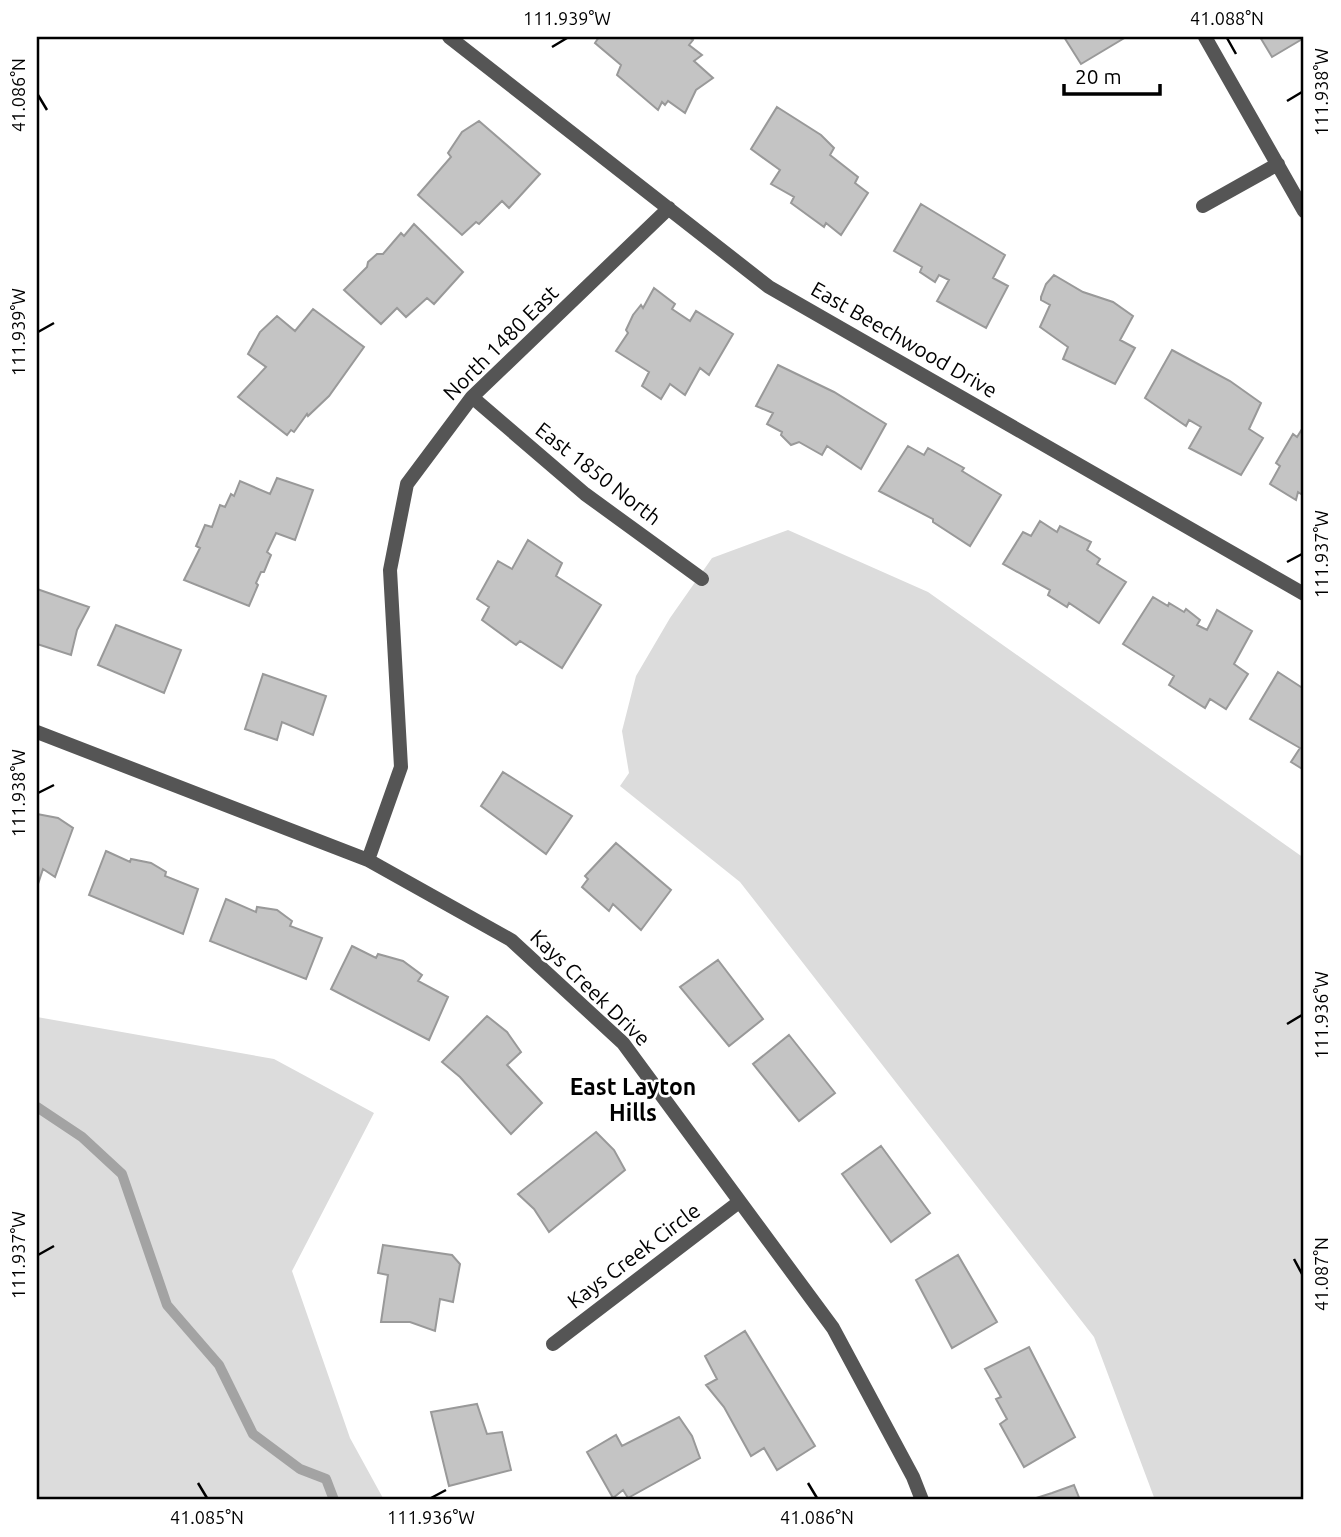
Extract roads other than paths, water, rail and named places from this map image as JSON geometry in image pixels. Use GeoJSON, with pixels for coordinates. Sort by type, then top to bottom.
{"type":"FeatureCollection","features":[{"type":"Feature","properties":{"kind":"street","name":"East Beechwood Drive"},"geometry":{"type":"LineString","coordinates":[[449,37],[769,287],[1304,594]]}},
{"type":"Feature","properties":{"kind":"street"},"geometry":{"type":"LineString","coordinates":[[1205,37],[1304,211]]}},
{"type":"Feature","properties":{"kind":"street"},"geometry":{"type":"LineString","coordinates":[[1203,206],[1278,164]]}},
{"type":"Feature","properties":{"kind":"street","name":"North 1480 East"},"geometry":{"type":"LineString","coordinates":[[368,860],[401,768],[390,570],[407,484],[472,397],[669,208]]}},
{"type":"Feature","properties":{"kind":"street","name":"East 1850 North"},"geometry":{"type":"LineString","coordinates":[[472,397],[585,494],[702,579]]}},
{"type":"Feature","properties":{"kind":"street","name":"Kays Creek Drive"},"geometry":{"type":"LineString","coordinates":[[37,732],[368,860],[511,940],[623,1043],[833,1328],[913,1477],[922,1500]]}},
{"type":"Feature","properties":{"kind":"street","name":"Kays Creek Circle"},"geometry":{"type":"LineString","coordinates":[[553,1345],[739,1202]]}},
{"type":"Feature","properties":{"kind":"waterway"},"geometry":{"type":"LineString","coordinates":[[37,1107],[82,1137],[122,1174],[167,1305],[219,1365],[253,1434],[300,1469],[326,1479],[334,1500]]}},
{"type":"Feature","properties":{"kind":"district","name":"East Layton Hills"},"geometry":{"type":"Point","coordinates":[633,1100]}}]}
